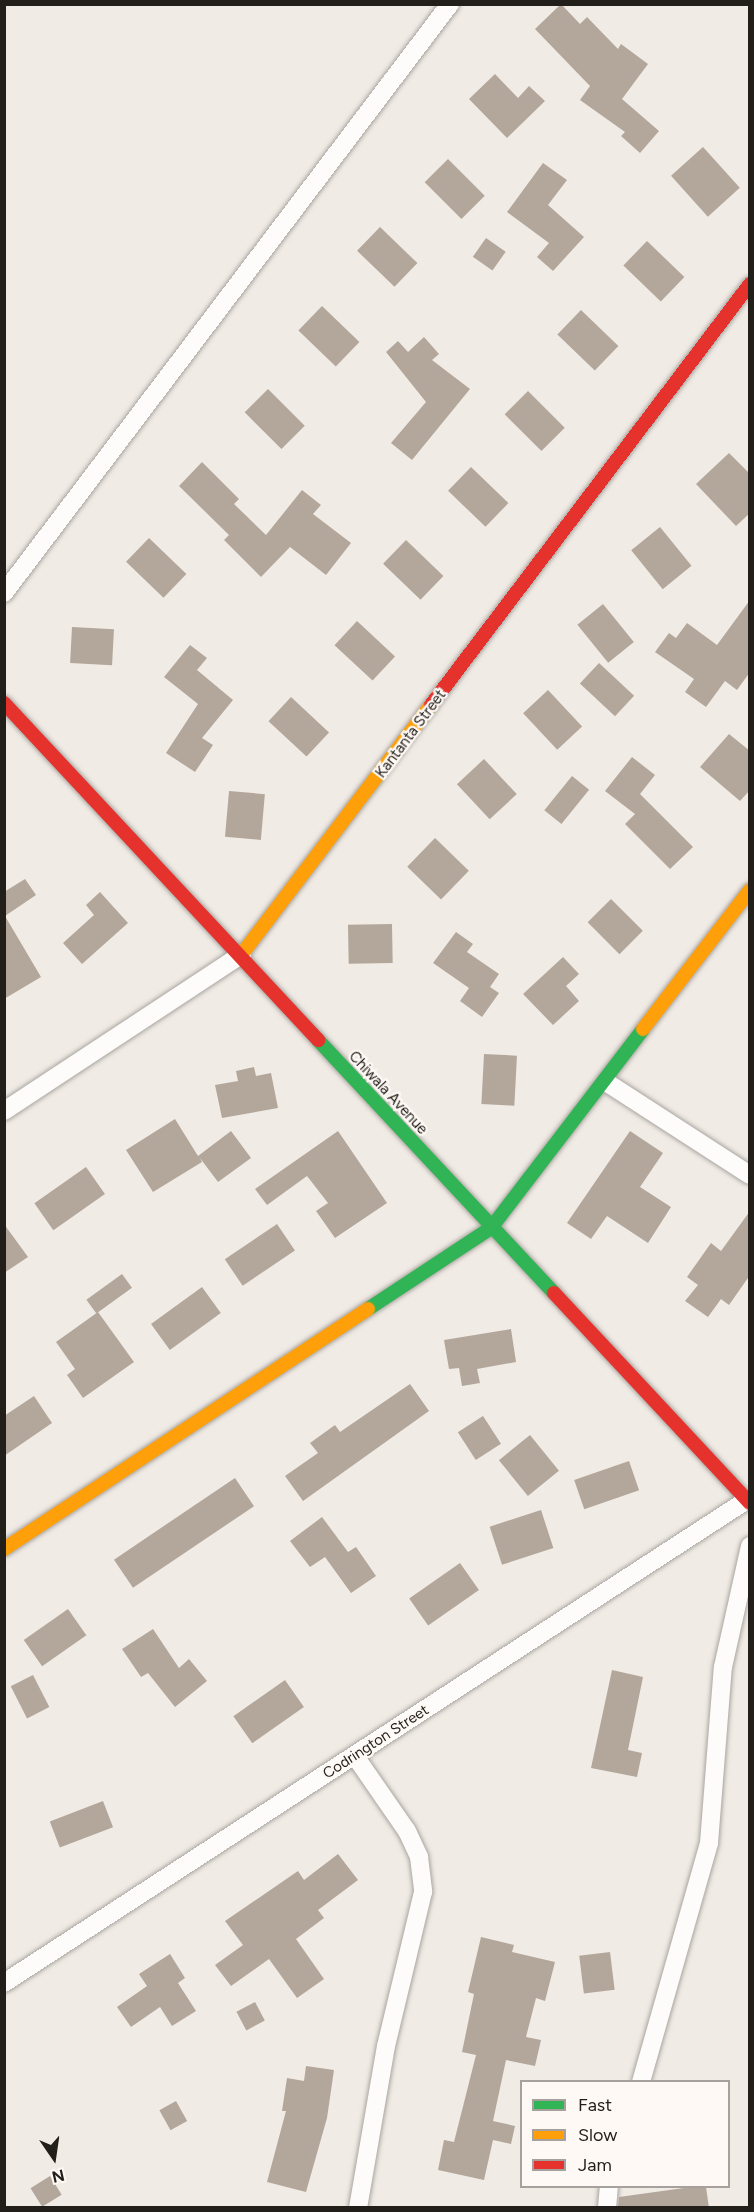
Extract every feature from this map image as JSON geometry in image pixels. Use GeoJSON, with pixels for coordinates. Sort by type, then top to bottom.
{"type":"FeatureCollection","features":[{"type":"Feature","properties":{"kind":"street"},"geometry":{"type":"LineString","coordinates":[[4,593],[450,4]]}},
{"type":"Feature","properties":{"kind":"street","name":"Kantanta Street"},"geometry":{"type":"LineString","coordinates":[[4,1111],[243,954],[750,284]]}},
{"type":"Feature","properties":{"kind":"street","name":"Chiwala Avenue"},"geometry":{"type":"LineString","coordinates":[[4,703],[243,954],[491,1228],[748,1501]]}},
{"type":"Feature","properties":{"kind":"street"},"geometry":{"type":"LineString","coordinates":[[4,1549],[491,1228],[606,1082],[750,890]]}},
{"type":"Feature","properties":{"kind":"street"},"geometry":{"type":"LineString","coordinates":[[606,1082],[750,1175]]}},
{"type":"Feature","properties":{"kind":"street","name":"Codrington Street"},"geometry":{"type":"LineString","coordinates":[[4,1983],[748,1501]]}},
{"type":"Feature","properties":{"kind":"street"},"geometry":{"type":"LineString","coordinates":[[642,2080],[709,1843],[723,1667],[750,1546]]}},
{"type":"Feature","properties":{"kind":"street"},"geometry":{"type":"LineString","coordinates":[[355,1756],[407,1831],[418,1857],[423,1892],[386,2046],[358,2208]]}},
{"type":"Feature","properties":{"kind":"street"},"geometry":{"type":"LineString","coordinates":[[607,2208],[609,2188]]}},
{"type":"Feature","properties":{"kind":"building"},"geometry":{"type":"Polygon","coordinates":[[[561,4],[580,24],[587,17],[618,49],[621,44],[648,64],[622,99],[659,131],[640,153],[621,136],[625,132],[580,100],[590,86],[535,29],[561,4]]]}},
{"type":"Feature","properties":{"kind":"building"},"geometry":{"type":"Polygon","coordinates":[[[495,74],[518,98],[529,86],[545,101],[507,138],[469,99],[495,74]]]}},
{"type":"Feature","properties":{"kind":"building"},"geometry":{"type":"Polygon","coordinates":[[[703,147],[740,188],[708,217],[671,176],[703,147]]]}},
{"type":"Feature","properties":{"kind":"building"},"geometry":{"type":"Polygon","coordinates":[[[448,159],[485,196],[461,219],[425,182],[448,159]]]}},
{"type":"Feature","properties":{"kind":"building"},"geometry":{"type":"Polygon","coordinates":[[[543,163],[567,180],[548,205],[584,237],[553,271],[537,257],[549,243],[507,212],[543,163]]]}},
{"type":"Feature","properties":{"kind":"building"},"geometry":{"type":"Polygon","coordinates":[[[380,227],[417,263],[394,287],[357,251],[380,227]]]}},
{"type":"Feature","properties":{"kind":"building"},"geometry":{"type":"Polygon","coordinates":[[[486,238],[506,252],[492,271],[473,257],[486,238]]]}},
{"type":"Feature","properties":{"kind":"building"},"geometry":{"type":"Polygon","coordinates":[[[647,241],[684,277],[661,302],[623,265],[647,241]]]}},
{"type":"Feature","properties":{"kind":"building"},"geometry":{"type":"Polygon","coordinates":[[[322,306],[359,342],[336,367],[298,330],[322,306]]]}},
{"type":"Feature","properties":{"kind":"building"},"geometry":{"type":"Polygon","coordinates":[[[581,310],[618,346],[595,371],[557,334],[581,310]]]}},
{"type":"Feature","properties":{"kind":"building"},"geometry":{"type":"Polygon","coordinates":[[[424,337],[439,354],[432,360],[470,389],[412,460],[391,443],[426,402],[386,352],[398,341],[408,352],[424,337]]]}},
{"type":"Feature","properties":{"kind":"building"},"geometry":{"type":"Polygon","coordinates":[[[268,389],[305,426],[281,449],[245,412],[268,389]]]}},
{"type":"Feature","properties":{"kind":"building"},"geometry":{"type":"Polygon","coordinates":[[[528,391],[565,428],[541,451],[505,414],[528,391]]]}},
{"type":"Feature","properties":{"kind":"building"},"geometry":{"type":"Polygon","coordinates":[[[729,453],[750,474],[750,513],[736,526],[696,484],[729,453]]]}},
{"type":"Feature","properties":{"kind":"building"},"geometry":{"type":"Polygon","coordinates":[[[202,462],[239,499],[234,504],[266,535],[302,490],[321,505],[313,514],[351,543],[326,575],[290,547],[261,577],[224,540],[229,535],[179,486],[202,462]]]}},
{"type":"Feature","properties":{"kind":"building"},"geometry":{"type":"Polygon","coordinates":[[[471,467],[508,503],[485,527],[448,491],[471,467]]]}},
{"type":"Feature","properties":{"kind":"building"},"geometry":{"type":"Polygon","coordinates":[[[660,527],[691,566],[663,589],[631,550],[660,527]]]}},
{"type":"Feature","properties":{"kind":"building"},"geometry":{"type":"Polygon","coordinates":[[[149,538],[186,574],[163,598],[126,562],[149,538]]]}},
{"type":"Feature","properties":{"kind":"building"},"geometry":{"type":"Polygon","coordinates":[[[406,540],[443,576],[420,600],[383,564],[406,540]]]}},
{"type":"Feature","properties":{"kind":"building"},"geometry":{"type":"Polygon","coordinates":[[[750,600],[750,672],[737,690],[725,681],[706,707],[685,692],[694,679],[655,652],[669,633],[676,638],[687,623],[717,645],[750,600]]]}},
{"type":"Feature","properties":{"kind":"building"},"geometry":{"type":"Polygon","coordinates":[[[603,604],[634,642],[608,663],[577,625],[603,604]]]}},
{"type":"Feature","properties":{"kind":"building"},"geometry":{"type":"Polygon","coordinates":[[[357,621],[395,656],[373,681],[334,645],[357,621]]]}},
{"type":"Feature","properties":{"kind":"building"},"geometry":{"type":"Polygon","coordinates":[[[72,627],[114,629],[112,665],[70,663],[72,627]]]}},
{"type":"Feature","properties":{"kind":"building"},"geometry":{"type":"Polygon","coordinates":[[[190,645],[207,658],[197,670],[233,700],[202,738],[213,745],[195,772],[166,753],[198,704],[164,677],[190,645]]]}},
{"type":"Feature","properties":{"kind":"building"},"geometry":{"type":"Polygon","coordinates":[[[599,663],[634,696],[615,716],[580,683],[599,663]]]}},
{"type":"Feature","properties":{"kind":"building"},"geometry":{"type":"Polygon","coordinates":[[[548,690],[582,727],[557,750],[523,713],[548,690]]]}},
{"type":"Feature","properties":{"kind":"building"},"geometry":{"type":"Polygon","coordinates":[[[291,697],[329,732],[307,757],[268,721],[291,697]]]}},
{"type":"Feature","properties":{"kind":"building"},"geometry":{"type":"Polygon","coordinates":[[[729,734],[750,751],[750,790],[740,801],[700,767],[729,734]]]}},
{"type":"Feature","properties":{"kind":"building"},"geometry":{"type":"Polygon","coordinates":[[[632,757],[655,775],[640,794],[693,847],[670,869],[625,824],[635,814],[605,791],[632,757]]]}},
{"type":"Feature","properties":{"kind":"building"},"geometry":{"type":"Polygon","coordinates":[[[484,759],[517,794],[490,819],[457,784],[484,759]]]}},
{"type":"Feature","properties":{"kind":"building"},"geometry":{"type":"Polygon","coordinates":[[[572,776],[589,790],[561,824],[544,810],[572,776]]]}},
{"type":"Feature","properties":{"kind":"building"},"geometry":{"type":"Polygon","coordinates":[[[229,791],[265,794],[261,840],[225,837],[229,791]]]}},
{"type":"Feature","properties":{"kind":"building"},"geometry":{"type":"Polygon","coordinates":[[[435,838],[469,871],[441,899],[407,867],[435,838]]]}},
{"type":"Feature","properties":{"kind":"building"},"geometry":{"type":"Polygon","coordinates":[[[25,879],[36,895],[5,916],[41,977],[4,999],[4,892],[25,879]]]}},
{"type":"Feature","properties":{"kind":"building"},"geometry":{"type":"Polygon","coordinates":[[[100,892],[128,923],[82,964],[63,943],[94,915],[86,905],[100,892]]]}},
{"type":"Feature","properties":{"kind":"building"},"geometry":{"type":"Polygon","coordinates":[[[611,899],[643,931],[619,954],[588,922],[611,899]]]}},
{"type":"Feature","properties":{"kind":"building"},"geometry":{"type":"Polygon","coordinates":[[[392,924],[393,963],[349,964],[348,925],[392,924]]]}},
{"type":"Feature","properties":{"kind":"building"},"geometry":{"type":"Polygon","coordinates":[[[456,932],[473,944],[467,952],[499,974],[490,987],[499,993],[482,1017],[460,1001],[469,988],[433,963],[456,932]]]}},
{"type":"Feature","properties":{"kind":"building"},"geometry":{"type":"Polygon","coordinates":[[[563,957],[579,974],[566,986],[579,1001],[553,1025],[523,994],[563,957]]]}},
{"type":"Feature","properties":{"kind":"building"},"geometry":{"type":"Polygon","coordinates":[[[484,1054],[517,1056],[514,1106],[481,1104],[484,1054]]]}},
{"type":"Feature","properties":{"kind":"building"},"geometry":{"type":"Polygon","coordinates":[[[254,1067],[256,1076],[271,1073],[278,1108],[222,1118],[215,1085],[238,1081],[236,1071],[254,1067]]]}},
{"type":"Feature","properties":{"kind":"building"},"geometry":{"type":"Polygon","coordinates":[[[175,1119],[198,1156],[231,1131],[251,1158],[218,1182],[200,1158],[202,1162],[153,1192],[126,1150],[175,1119]]]}},
{"type":"Feature","properties":{"kind":"building"},"geometry":{"type":"Polygon","coordinates":[[[338,1131],[387,1203],[335,1238],[316,1211],[328,1203],[307,1176],[267,1205],[255,1189],[338,1131]]]}},
{"type":"Feature","properties":{"kind":"building"},"geometry":{"type":"Polygon","coordinates":[[[630,1131],[663,1153],[640,1187],[671,1207],[648,1243],[607,1216],[591,1239],[567,1223],[630,1131]]]}},
{"type":"Feature","properties":{"kind":"building"},"geometry":{"type":"Polygon","coordinates":[[[86,1167],[105,1194],[53,1230],[34,1203],[86,1167]]]}},
{"type":"Feature","properties":{"kind":"building"},"geometry":{"type":"Polygon","coordinates":[[[750,1211],[750,1275],[729,1305],[721,1299],[708,1317],[685,1301],[698,1285],[687,1277],[711,1243],[721,1251],[750,1211]]]}},
{"type":"Feature","properties":{"kind":"building"},"geometry":{"type":"Polygon","coordinates":[[[4,1224],[28,1257],[4,1273],[4,1224]]]}},
{"type":"Feature","properties":{"kind":"building"},"geometry":{"type":"Polygon","coordinates":[[[277,1224],[295,1251],[243,1286],[225,1259],[277,1224]]]}},
{"type":"Feature","properties":{"kind":"building"},"geometry":{"type":"Polygon","coordinates":[[[122,1274],[132,1288],[96,1314],[86,1300],[122,1274]]]}},
{"type":"Feature","properties":{"kind":"building"},"geometry":{"type":"Polygon","coordinates":[[[202,1287],[221,1313],[170,1350],[151,1324],[202,1287]]]}},
{"type":"Feature","properties":{"kind":"building"},"geometry":{"type":"Polygon","coordinates":[[[98,1312],[134,1362],[83,1398],[67,1375],[75,1369],[56,1342],[98,1312]]]}},
{"type":"Feature","properties":{"kind":"building"},"geometry":{"type":"Polygon","coordinates":[[[511,1329],[516,1362],[477,1369],[480,1383],[462,1386],[459,1368],[449,1369],[444,1340],[511,1329]]]}},
{"type":"Feature","properties":{"kind":"building"},"geometry":{"type":"Polygon","coordinates":[[[410,1384],[429,1411],[303,1501],[285,1476],[318,1453],[310,1443],[335,1425],[340,1432],[410,1384]]]}},
{"type":"Feature","properties":{"kind":"building"},"geometry":{"type":"Polygon","coordinates":[[[34,1396],[52,1423],[4,1456],[4,1416],[34,1396]]]}},
{"type":"Feature","properties":{"kind":"building"},"geometry":{"type":"Polygon","coordinates":[[[483,1416],[501,1444],[476,1460],[458,1432],[483,1416]]]}},
{"type":"Feature","properties":{"kind":"building"},"geometry":{"type":"Polygon","coordinates":[[[530,1435],[559,1471],[528,1496],[499,1460],[530,1435]]]}},
{"type":"Feature","properties":{"kind":"building"},"geometry":{"type":"Polygon","coordinates":[[[629,1461],[639,1490],[584,1509],[574,1480],[629,1461]]]}},
{"type":"Feature","properties":{"kind":"building"},"geometry":{"type":"Polygon","coordinates":[[[235,1478],[254,1506],[133,1588],[114,1560],[235,1478]]]}},
{"type":"Feature","properties":{"kind":"building"},"geometry":{"type":"Polygon","coordinates":[[[541,1510],[553,1548],[502,1565],[490,1527],[541,1510]]]}},
{"type":"Feature","properties":{"kind":"building"},"geometry":{"type":"Polygon","coordinates":[[[322,1517],[348,1552],[356,1547],[376,1576],[351,1593],[325,1557],[310,1567],[290,1541],[322,1517]]]}},
{"type":"Feature","properties":{"kind":"building"},"geometry":{"type":"Polygon","coordinates":[[[460,1563],[479,1590],[428,1626],[409,1599],[460,1563]]]}},
{"type":"Feature","properties":{"kind":"building"},"geometry":{"type":"Polygon","coordinates":[[[68,1609],[86,1635],[42,1666],[24,1640],[68,1609]]]}},
{"type":"Feature","properties":{"kind":"building"},"geometry":{"type":"Polygon","coordinates":[[[153,1629],[179,1668],[189,1659],[207,1681],[175,1707],[148,1673],[141,1677],[122,1649],[153,1629]]]}},
{"type":"Feature","properties":{"kind":"building"},"geometry":{"type":"Polygon","coordinates":[[[612,1670],[643,1677],[628,1750],[642,1753],[637,1777],[591,1768],[612,1670]]]}},
{"type":"Feature","properties":{"kind":"building"},"geometry":{"type":"Polygon","coordinates":[[[33,1675],[49,1707],[27,1718],[11,1686],[33,1675]]]}},
{"type":"Feature","properties":{"kind":"building"},"geometry":{"type":"Polygon","coordinates":[[[285,1680],[304,1707],[252,1743],[233,1716],[285,1680]]]}},
{"type":"Feature","properties":{"kind":"building"},"geometry":{"type":"Polygon","coordinates":[[[103,1801],[113,1827],[60,1848],[50,1821],[103,1801]]]}},
{"type":"Feature","properties":{"kind":"building"},"geometry":{"type":"Polygon","coordinates":[[[338,1854],[358,1880],[318,1910],[324,1918],[296,1939],[324,1979],[297,1998],[269,1959],[231,1986],[215,1965],[243,1945],[225,1921],[298,1871],[304,1880],[338,1854]]]}},
{"type":"Feature","properties":{"kind":"building"},"geometry":{"type":"Polygon","coordinates":[[[481,1937],[514,1945],[512,1952],[555,1962],[545,2001],[536,1998],[526,2037],[541,2040],[535,2066],[506,2060],[493,2121],[515,2126],[511,2144],[493,2140],[484,2180],[438,2170],[444,2140],[454,2142],[476,2055],[462,2052],[474,1994],[468,1992],[481,1937]]]}},
{"type":"Feature","properties":{"kind":"building"},"geometry":{"type":"Polygon","coordinates":[[[610,1952],[615,1990],[584,1993],[579,1956],[610,1952]]]}},
{"type":"Feature","properties":{"kind":"building"},"geometry":{"type":"Polygon","coordinates":[[[170,1954],[185,1978],[178,1983],[196,2011],[172,2026],[160,2007],[131,2027],[117,2007],[147,1986],[139,1974],[170,1954]]]}},
{"type":"Feature","properties":{"kind":"building"},"geometry":{"type":"Polygon","coordinates":[[[255,2002],[265,2021],[246,2030],[236,2012],[255,2002]]]}},
{"type":"Feature","properties":{"kind":"building"},"geometry":{"type":"Polygon","coordinates":[[[306,2066],[334,2070],[327,2118],[306,2192],[267,2182],[286,2111],[282,2111],[287,2078],[304,2081],[306,2066]]]}},
{"type":"Feature","properties":{"kind":"building"},"geometry":{"type":"Polygon","coordinates":[[[176,2101],[187,2121],[171,2130],[159,2110],[176,2101]]]}},
{"type":"Feature","properties":{"kind":"building"},"geometry":{"type":"Polygon","coordinates":[[[50,2176],[62,2195],[42,2207],[30,2188],[50,2176]]]}},
{"type":"Feature","properties":{"kind":"building"},"geometry":{"type":"Polygon","coordinates":[[[684,2188],[706,2188],[709,2208],[618,2208],[619,2197],[684,2188]]]}},
{"type":"Feature","properties":{"kind":"traffic: fast"},"geometry":{"type":"LineString","coordinates":[[368,1309],[491,1228],[643,1029]]}},
{"type":"Feature","properties":{"kind":"traffic: fast"},"geometry":{"type":"LineString","coordinates":[[318,1040],[554,1293]]}},
{"type":"Feature","properties":{"kind":"traffic: slow"},"geometry":{"type":"LineString","coordinates":[[242,954],[431,705]]}},
{"type":"Feature","properties":{"kind":"traffic: slow"},"geometry":{"type":"LineString","coordinates":[[643,1029],[750,890]]}},
{"type":"Feature","properties":{"kind":"traffic: slow"},"geometry":{"type":"LineString","coordinates":[[4,1549],[368,1309]]}},
{"type":"Feature","properties":{"kind":"traffic: jam"},"geometry":{"type":"LineString","coordinates":[[431,705],[750,284]]}},
{"type":"Feature","properties":{"kind":"traffic: jam"},"geometry":{"type":"LineString","coordinates":[[4,703],[318,1040]]}},
{"type":"Feature","properties":{"kind":"traffic: jam"},"geometry":{"type":"LineString","coordinates":[[554,1293],[750,1503]]}}]}
